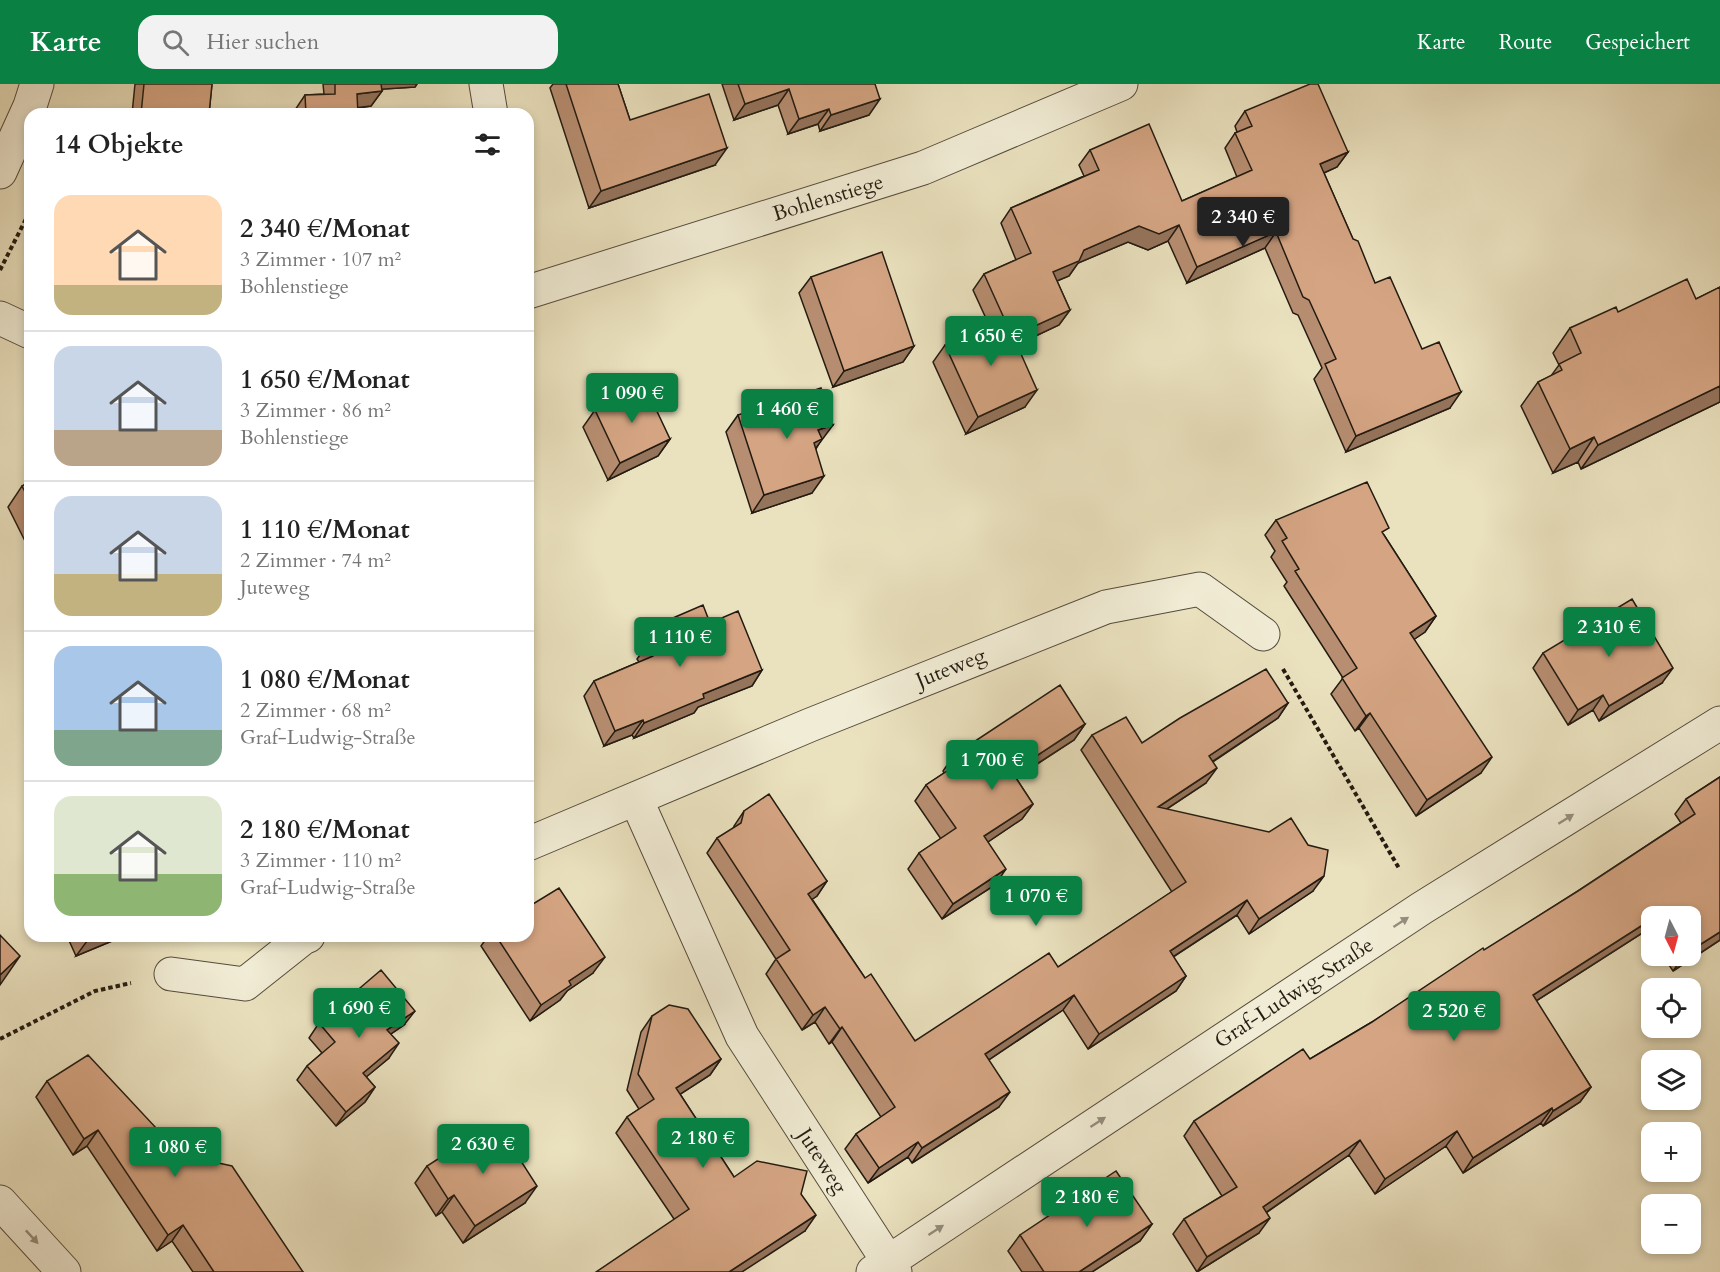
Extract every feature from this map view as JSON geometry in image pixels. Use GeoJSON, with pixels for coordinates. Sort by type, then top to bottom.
{"type":"FeatureCollection","features":[{"type":"Feature","properties":{"kind":"street"},"geometry":{"type":"LineString","coordinates":[[29,108],[37,84]]}},
{"type":"Feature","properties":{"kind":"street"},"geometry":{"type":"LineString","coordinates":[[486,84],[490,108]]}},
{"type":"Feature","properties":{"kind":"street","name":"Bohlenstiege"},"geometry":{"type":"LineString","coordinates":[[534,290],[923,168],[1121,84]]}},
{"type":"Feature","properties":{"kind":"street"},"geometry":{"type":"LineString","coordinates":[[0,172],[24,119]]}},
{"type":"Feature","properties":{"kind":"street"},"geometry":{"type":"LineString","coordinates":[[0,318],[24,329]]}},
{"type":"Feature","properties":{"kind":"street","name":"Juteweg"},"geometry":{"type":"LineString","coordinates":[[534,842],[810,724],[1106,607],[1200,589],[1263,634]]}},
{"type":"Feature","properties":{"kind":"street","name":"Graf-Ludwig-Straße"},"geometry":{"type":"LineString","coordinates":[[885,1269],[1422,908],[1720,723]]}},
{"type":"Feature","properties":{"kind":"street","name":"Juteweg"},"geometry":{"type":"LineString","coordinates":[[636,799],[742,1036],[885,1269]]}},
{"type":"Feature","properties":{"kind":"street"},"geometry":{"type":"LineString","coordinates":[[171,974],[245,984],[298,942]]}},
{"type":"Feature","properties":{"kind":"street"},"geometry":{"type":"LineString","coordinates":[[0,1202],[64,1272]]}},
{"type":"Feature","properties":{"kind":"path"},"geometry":{"type":"LineString","coordinates":[[0,270],[24,223]]}},
{"type":"Feature","properties":{"kind":"path"},"geometry":{"type":"LineString","coordinates":[[1263,634],[1422,908]]}},
{"type":"Feature","properties":{"kind":"path"},"geometry":{"type":"LineString","coordinates":[[0,1039],[95,991],[171,974]]}},
{"type":"Feature","properties":{"kind":"building"},"geometry":{"type":"Polygon","coordinates":[[[144,84],[212,84],[210,108],[142,108],[144,84]]]}},
{"type":"Feature","properties":{"kind":"building"},"geometry":{"type":"Polygon","coordinates":[[[335,84],[381,84],[382,91],[357,94],[358,108],[306,108],[305,95],[335,94],[335,84]]]}},
{"type":"Feature","properties":{"kind":"building"},"geometry":{"type":"Polygon","coordinates":[[[566,84],[618,84],[630,120],[709,94],[727,148],[601,191],[566,84]]]}},
{"type":"Feature","properties":{"kind":"building"},"geometry":{"type":"Polygon","coordinates":[[[738,84],[875,84],[880,99],[831,115],[829,109],[799,119],[789,89],[745,104],[738,84]]]}},
{"type":"Feature","properties":{"kind":"building"},"geometry":{"type":"Polygon","coordinates":[[[1310,84],[1318,84],[1348,152],[1320,164],[1353,239],[1358,241],[1375,283],[1390,277],[1422,349],[1439,342],[1461,392],[1356,436],[1325,364],[1336,359],[1309,300],[1303,297],[1276,232],[1197,267],[1179,225],[1159,234],[1139,226],[1084,250],[1079,261],[1053,272],[1070,310],[1013,336],[984,274],[1031,253],[1011,208],[1099,170],[1090,150],[1149,124],[1182,201],[1252,170],[1235,133],[1252,126],[1245,111],[1310,84]]]}},
{"type":"Feature","properties":{"kind":"building"},"geometry":{"type":"Polygon","coordinates":[[[882,252],[914,346],[844,371],[811,277],[882,252]]]}},
{"type":"Feature","properties":{"kind":"building"},"geometry":{"type":"Polygon","coordinates":[[[1687,279],[1696,299],[1720,287],[1720,386],[1598,445],[1594,437],[1570,449],[1538,382],[1562,370],[1559,364],[1581,353],[1570,328],[1616,307],[1618,312],[1687,279]]]}},
{"type":"Feature","properties":{"kind":"building"},"geometry":{"type":"Polygon","coordinates":[[[1005,318],[1037,390],[978,417],[945,345],[1005,318]]]}},
{"type":"Feature","properties":{"kind":"building"},"geometry":{"type":"Polygon","coordinates":[[[645,386],[670,439],[620,463],[595,410],[645,386]]]}},
{"type":"Feature","properties":{"kind":"building"},"geometry":{"type":"Polygon","coordinates":[[[821,388],[833,425],[818,430],[822,439],[814,443],[824,476],[764,495],[738,415],[821,388]]]}},
{"type":"Feature","properties":{"kind":"building"},"geometry":{"type":"Polygon","coordinates":[[[1367,482],[1389,528],[1382,532],[1436,616],[1410,633],[1492,757],[1427,800],[1370,713],[1366,716],[1342,678],[1357,668],[1295,571],[1299,569],[1282,541],[1287,538],[1276,520],[1367,482]]]}},
{"type":"Feature","properties":{"kind":"building"},"geometry":{"type":"Polygon","coordinates":[[[1632,599],[1673,668],[1609,706],[1603,695],[1578,710],[1543,653],[1632,599]]]}},
{"type":"Feature","properties":{"kind":"building"},"geometry":{"type":"Polygon","coordinates":[[[703,605],[710,623],[738,611],[762,670],[703,694],[704,698],[644,723],[643,720],[615,731],[594,681],[653,656],[648,644],[670,631],[666,621],[703,605]]]}},
{"type":"Feature","properties":{"kind":"building"},"geometry":{"type":"Polygon","coordinates":[[[1266,669],[1288,703],[1209,756],[1217,768],[1158,807],[1269,832],[1291,818],[1308,845],[1328,850],[1324,876],[1259,919],[1247,900],[1170,951],[1186,976],[1099,1034],[1074,995],[985,1054],[1010,1092],[922,1148],[918,1142],[879,1168],[856,1134],[895,1107],[842,1027],[840,1029],[825,1007],[813,1015],[776,959],[790,950],[717,838],[741,823],[744,811],[769,794],[827,881],[808,894],[865,978],[871,974],[915,1041],[1049,953],[1058,967],[1186,882],[1092,735],[1126,717],[1142,743],[1180,718],[1266,669]]]}},
{"type":"Feature","properties":{"kind":"building"},"geometry":{"type":"Polygon","coordinates":[[[1060,685],[1085,724],[1012,772],[1033,804],[984,836],[1006,869],[953,904],[919,853],[956,828],[926,785],[959,763],[954,755],[1060,685]]]}},
{"type":"Feature","properties":{"kind":"building"},"geometry":{"type":"Polygon","coordinates":[[[1720,777],[1720,932],[1701,944],[1701,906],[1641,906],[1641,926],[1533,995],[1591,1087],[1553,1111],[1552,1108],[1473,1158],[1457,1131],[1385,1179],[1360,1140],[1263,1207],[1270,1218],[1207,1257],[1184,1219],[1237,1187],[1194,1121],[1303,1049],[1310,1059],[1372,1022],[1483,948],[1484,950],[1578,891],[1695,814],[1686,799],[1720,777]]]}},
{"type":"Feature","properties":{"kind":"building"},"geometry":{"type":"Polygon","coordinates":[[[559,888],[605,957],[569,981],[571,985],[541,1005],[500,942],[534,942],[534,903],[559,888]]]}},
{"type":"Feature","properties":{"kind":"building"},"geometry":{"type":"Polygon","coordinates":[[[0,935],[20,956],[0,975],[0,935]]]}},
{"type":"Feature","properties":{"kind":"building"},"geometry":{"type":"Polygon","coordinates":[[[381,970],[415,1011],[387,1030],[399,1043],[363,1073],[375,1087],[346,1112],[307,1066],[335,1042],[319,1023],[381,970]]]}},
{"type":"Feature","properties":{"kind":"building"},"geometry":{"type":"Polygon","coordinates":[[[669,1005],[688,1009],[721,1059],[676,1088],[734,1177],[757,1161],[807,1171],[801,1194],[816,1215],[729,1272],[596,1272],[689,1209],[627,1117],[654,1099],[638,1074],[652,1016],[669,1005]]]}},
{"type":"Feature","properties":{"kind":"building"},"geometry":{"type":"Polygon","coordinates":[[[88,1055],[158,1130],[136,1145],[232,1166],[303,1272],[214,1272],[183,1225],[168,1235],[98,1130],[84,1139],[47,1081],[88,1055]]]}},
{"type":"Feature","properties":{"kind":"building"},"geometry":{"type":"Polygon","coordinates":[[[499,1127],[537,1186],[475,1226],[454,1195],[448,1199],[427,1166],[477,1134],[480,1139],[499,1127]]]}},
{"type":"Feature","properties":{"kind":"building"},"geometry":{"type":"Polygon","coordinates":[[[1116,1171],[1152,1224],[1079,1272],[1044,1272],[1020,1235],[1116,1171]]]}}]}
